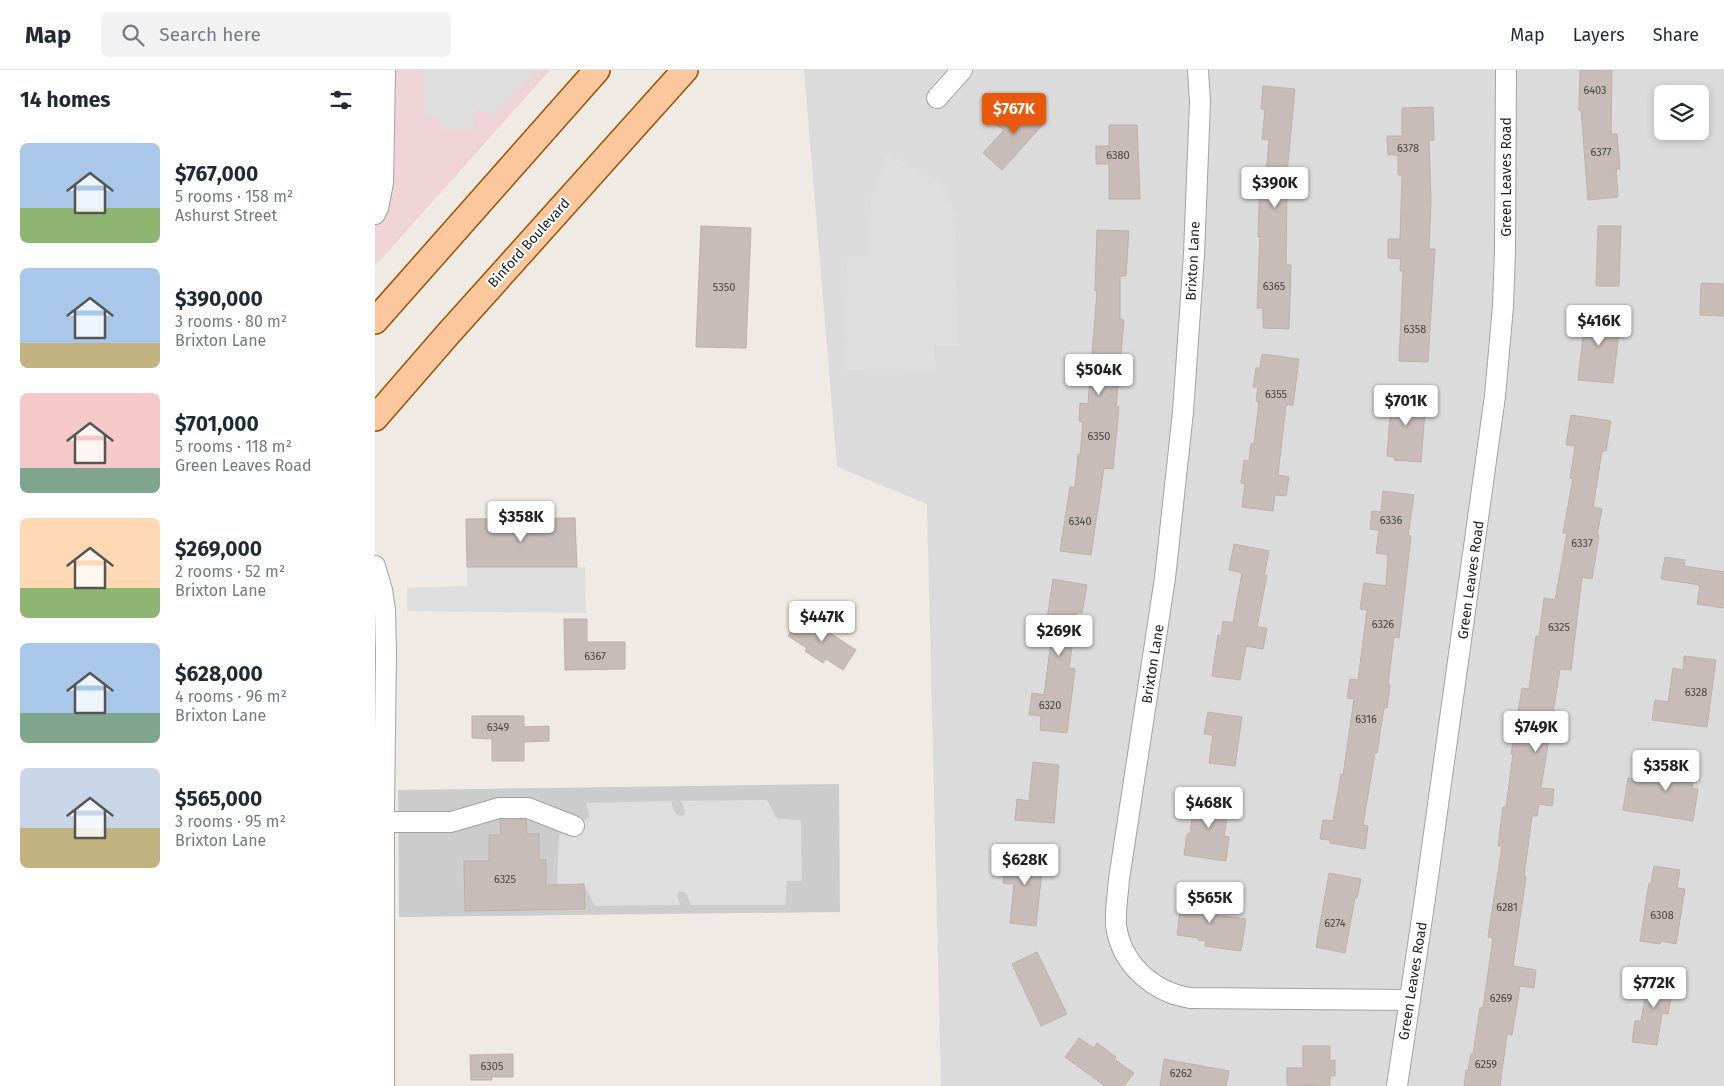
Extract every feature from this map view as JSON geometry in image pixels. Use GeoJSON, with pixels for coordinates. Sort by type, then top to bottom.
{"type":"FeatureCollection","features":[{"type":"Feature","properties":{"kind":"main road"},"geometry":{"type":"LineString","coordinates":[[375,320],[597,70]]}},
{"type":"Feature","properties":{"kind":"main road","name":"Binford Boulevard"},"geometry":{"type":"LineString","coordinates":[[375,418],[685,70]]}},
{"type":"Feature","properties":{"kind":"street"},"geometry":{"type":"LineString","coordinates":[[375,214],[383,182],[385,70]]}},
{"type":"Feature","properties":{"kind":"street"},"geometry":{"type":"LineString","coordinates":[[937,98],[962,70]]}},
{"type":"Feature","properties":{"kind":"street","name":"Brixton Lane"},"geometry":{"type":"LineString","coordinates":[[1198,70],[1200,102],[1194,254],[1183,412],[1163,595],[1119,879],[1116,916],[1118,935],[1125,953],[1141,974],[1163,991],[1181,996],[1190,998],[1410,1000]]}},
{"type":"Feature","properties":{"kind":"street","name":"Green Leaves Road"},"geometry":{"type":"LineString","coordinates":[[1397,1086],[1495,396],[1503,306],[1505,251],[1506,70]]}},
{"type":"Feature","properties":{"kind":"street"},"geometry":{"type":"LineString","coordinates":[[375,566],[382,590],[385,610],[384,1086]]}},
{"type":"Feature","properties":{"kind":"street"},"geometry":{"type":"LineString","coordinates":[[384,822],[451,822],[499,808],[527,808],[574,826]]}},
{"type":"Feature","properties":{"kind":"shaded area"},"geometry":{"type":"Polygon","coordinates":[[[375,70],[550,70],[375,266],[375,70]]]}},
{"type":"Feature","properties":{"kind":"shaded area"},"geometry":{"type":"Polygon","coordinates":[[[424,70],[536,70],[492,116],[478,108],[472,129],[440,129],[440,118],[425,116],[424,70]]]}},
{"type":"Feature","properties":{"kind":"shaded area"},"geometry":{"type":"Polygon","coordinates":[[[804,70],[1724,70],[1724,1086],[941,1086],[927,504],[837,467],[804,70]]]}},
{"type":"Feature","properties":{"kind":"shaded area"},"geometry":{"type":"Polygon","coordinates":[[[888,153],[943,185],[955,214],[958,345],[934,345],[936,372],[844,369],[847,257],[868,256],[871,194],[888,153]]]}},
{"type":"Feature","properties":{"kind":"shaded area"},"geometry":{"type":"Polygon","coordinates":[[[467,567],[585,567],[586,613],[407,611],[407,588],[467,586],[467,567]]]}},
{"type":"Feature","properties":{"kind":"shaded area"},"geometry":{"type":"Polygon","coordinates":[[[839,784],[840,912],[399,917],[398,790],[839,784]]]}},
{"type":"Feature","properties":{"kind":"shaded area"},"geometry":{"type":"Polygon","coordinates":[[[767,800],[778,819],[801,820],[802,881],[787,881],[785,905],[691,905],[686,893],[679,891],[677,896],[680,905],[595,906],[584,884],[557,886],[559,835],[590,817],[586,803],[671,801],[675,813],[680,816],[684,815],[685,811],[681,801],[767,800]]]}},
{"type":"Feature","properties":{"kind":"building"},"geometry":{"type":"Polygon","coordinates":[[[1580,70],[1612,70],[1611,134],[1617,134],[1620,169],[1616,169],[1618,197],[1588,200],[1581,110],[1579,110],[1580,70]]]}},
{"type":"Feature","properties":{"kind":"building"},"geometry":{"type":"Polygon","coordinates":[[[1263,86],[1295,89],[1287,173],[1296,174],[1296,192],[1287,192],[1286,265],[1291,265],[1289,329],[1263,328],[1263,308],[1257,308],[1260,173],[1266,173],[1269,140],[1262,139],[1265,110],[1261,109],[1263,86]]]}},
{"type":"Feature","properties":{"kind":"building"},"geometry":{"type":"Polygon","coordinates":[[[1023,103],[1045,122],[1002,170],[983,153],[1004,130],[997,125],[1013,108],[1016,111],[1023,103]]]}},
{"type":"Feature","properties":{"kind":"building"},"geometry":{"type":"Polygon","coordinates":[[[1433,107],[1434,140],[1429,140],[1431,201],[1429,249],[1435,249],[1428,362],[1399,361],[1403,271],[1400,271],[1401,259],[1388,258],[1388,239],[1400,239],[1402,175],[1398,175],[1398,155],[1388,155],[1387,136],[1402,136],[1402,108],[1433,107]]]}},
{"type":"Feature","properties":{"kind":"building"},"geometry":{"type":"Polygon","coordinates":[[[1109,125],[1137,125],[1140,199],[1109,199],[1109,164],[1096,164],[1096,146],[1109,146],[1109,125]]]}},
{"type":"Feature","properties":{"kind":"building"},"geometry":{"type":"Polygon","coordinates":[[[701,226],[751,228],[746,348],[696,347],[701,226]]]}},
{"type":"Feature","properties":{"kind":"building"},"geometry":{"type":"Polygon","coordinates":[[[1598,226],[1621,226],[1619,286],[1596,286],[1598,226]]]}},
{"type":"Feature","properties":{"kind":"building"},"geometry":{"type":"Polygon","coordinates":[[[1097,230],[1129,231],[1126,276],[1120,276],[1120,319],[1124,320],[1116,407],[1119,407],[1113,469],[1104,468],[1091,555],[1060,551],[1070,487],[1075,487],[1078,454],[1080,455],[1083,422],[1079,421],[1080,403],[1088,404],[1097,291],[1095,291],[1097,230]]]}},
{"type":"Feature","properties":{"kind":"building"},"geometry":{"type":"Polygon","coordinates":[[[1701,283],[1724,284],[1724,316],[1700,315],[1701,283]]]}},
{"type":"Feature","properties":{"kind":"building"},"geometry":{"type":"Polygon","coordinates":[[[1586,311],[1621,315],[1613,383],[1578,380],[1586,311]]]}},
{"type":"Feature","properties":{"kind":"building"},"geometry":{"type":"Polygon","coordinates":[[[1262,354],[1299,359],[1293,405],[1286,405],[1278,475],[1289,477],[1286,496],[1275,495],[1273,511],[1242,507],[1245,484],[1241,483],[1244,460],[1249,461],[1251,443],[1254,444],[1259,402],[1256,401],[1258,387],[1253,387],[1256,368],[1260,368],[1262,354]]]}},
{"type":"Feature","properties":{"kind":"building"},"geometry":{"type":"Polygon","coordinates":[[[1392,390],[1422,392],[1420,411],[1425,411],[1421,462],[1394,460],[1395,457],[1387,456],[1392,390]]]}},
{"type":"Feature","properties":{"kind":"building"},"geometry":{"type":"Polygon","coordinates":[[[1571,415],[1611,421],[1606,451],[1602,451],[1593,507],[1602,509],[1592,579],[1582,577],[1571,670],[1560,669],[1541,788],[1554,789],[1552,806],[1539,804],[1537,816],[1532,816],[1524,877],[1526,877],[1513,966],[1536,970],[1534,988],[1520,986],[1512,1035],[1507,1034],[1500,1086],[1464,1086],[1466,1070],[1468,1070],[1471,1054],[1473,1054],[1480,1008],[1483,1008],[1493,938],[1488,937],[1502,846],[1498,846],[1503,807],[1506,807],[1513,754],[1511,754],[1522,688],[1529,689],[1536,636],[1539,637],[1544,598],[1555,600],[1567,533],[1563,533],[1573,478],[1570,478],[1575,446],[1566,445],[1571,415]]]}},
{"type":"Feature","properties":{"kind":"building"},"geometry":{"type":"Polygon","coordinates":[[[1383,491],[1414,495],[1408,536],[1411,536],[1399,638],[1394,637],[1387,708],[1384,708],[1363,825],[1368,826],[1365,849],[1330,843],[1330,840],[1320,839],[1323,820],[1333,821],[1341,774],[1343,775],[1354,699],[1347,698],[1350,679],[1358,680],[1367,610],[1360,609],[1364,583],[1386,586],[1388,555],[1376,553],[1379,530],[1370,529],[1372,511],[1381,512],[1383,491]]]}},
{"type":"Feature","properties":{"kind":"building"},"geometry":{"type":"Polygon","coordinates":[[[575,518],[577,567],[467,567],[466,519],[575,518]]]}},
{"type":"Feature","properties":{"kind":"building"},"geometry":{"type":"Polygon","coordinates":[[[1234,544],[1269,551],[1264,575],[1267,575],[1257,627],[1267,628],[1263,649],[1246,646],[1240,680],[1212,676],[1218,635],[1221,636],[1223,621],[1233,623],[1242,573],[1229,570],[1234,544]]]}},
{"type":"Feature","properties":{"kind":"building"},"geometry":{"type":"Polygon","coordinates":[[[1665,557],[1685,560],[1684,566],[1724,572],[1724,608],[1697,604],[1700,585],[1661,579],[1665,557]]]}},
{"type":"Feature","properties":{"kind":"building"},"geometry":{"type":"Polygon","coordinates":[[[1053,579],[1087,585],[1082,613],[1077,612],[1069,668],[1075,669],[1067,733],[1040,730],[1041,716],[1029,715],[1032,693],[1044,695],[1051,641],[1044,640],[1053,579]]]}},
{"type":"Feature","properties":{"kind":"building"},"geometry":{"type":"Polygon","coordinates":[[[802,615],[856,650],[843,670],[826,659],[823,663],[805,651],[807,648],[788,636],[802,615]]]}},
{"type":"Feature","properties":{"kind":"building"},"geometry":{"type":"Polygon","coordinates":[[[564,619],[587,619],[587,642],[625,642],[625,669],[565,670],[564,619]]]}},
{"type":"Feature","properties":{"kind":"building"},"geometry":{"type":"Polygon","coordinates":[[[1684,656],[1716,660],[1707,727],[1652,720],[1655,700],[1668,702],[1673,668],[1683,670],[1684,656]]]}},
{"type":"Feature","properties":{"kind":"building"},"geometry":{"type":"Polygon","coordinates":[[[1208,712],[1242,717],[1235,766],[1209,763],[1213,735],[1204,734],[1208,712]]]}},
{"type":"Feature","properties":{"kind":"building"},"geometry":{"type":"Polygon","coordinates":[[[472,716],[524,716],[524,727],[549,726],[549,741],[524,742],[524,761],[492,761],[492,739],[472,738],[472,716]]]}},
{"type":"Feature","properties":{"kind":"building"},"geometry":{"type":"Polygon","coordinates":[[[1665,755],[1696,760],[1692,788],[1698,789],[1693,821],[1623,810],[1628,778],[1661,783],[1665,755]]]}},
{"type":"Feature","properties":{"kind":"building"},"geometry":{"type":"Polygon","coordinates":[[[1033,762],[1059,765],[1054,823],[1015,820],[1017,799],[1029,801],[1033,762]]]}},
{"type":"Feature","properties":{"kind":"building"},"geometry":{"type":"Polygon","coordinates":[[[1200,793],[1230,797],[1224,836],[1229,837],[1226,861],[1184,855],[1187,834],[1190,834],[1193,810],[1197,810],[1200,793]]]}},
{"type":"Feature","properties":{"kind":"building"},"geometry":{"type":"Polygon","coordinates":[[[500,820],[526,820],[527,834],[539,834],[539,860],[546,860],[546,885],[584,884],[585,909],[465,911],[464,861],[489,861],[489,835],[501,835],[500,820]]]}},
{"type":"Feature","properties":{"kind":"building"},"geometry":{"type":"Polygon","coordinates":[[[1018,849],[1044,852],[1036,926],[1010,923],[1014,884],[1003,883],[1005,863],[1016,864],[1018,849]]]}},
{"type":"Feature","properties":{"kind":"building"},"geometry":{"type":"Polygon","coordinates":[[[1654,866],[1680,870],[1677,888],[1685,889],[1676,944],[1661,941],[1660,944],[1640,941],[1649,883],[1651,884],[1654,866]]]}},
{"type":"Feature","properties":{"kind":"building"},"geometry":{"type":"Polygon","coordinates":[[[1329,873],[1361,879],[1357,898],[1355,898],[1345,953],[1316,947],[1329,873]]]}},
{"type":"Feature","properties":{"kind":"building"},"geometry":{"type":"Polygon","coordinates":[[[1185,892],[1207,895],[1206,900],[1215,902],[1213,915],[1246,919],[1241,951],[1205,946],[1206,941],[1177,935],[1180,910],[1183,910],[1185,892]]]}},
{"type":"Feature","properties":{"kind":"building"},"geometry":{"type":"Polygon","coordinates":[[[1037,952],[1067,1014],[1041,1026],[1012,964],[1037,952]]]}},
{"type":"Feature","properties":{"kind":"building"},"geometry":{"type":"Polygon","coordinates":[[[1649,973],[1674,977],[1668,1014],[1662,1013],[1657,1045],[1632,1042],[1635,1021],[1641,1021],[1649,973]]]}},
{"type":"Feature","properties":{"kind":"building"},"geometry":{"type":"Polygon","coordinates":[[[1079,1038],[1094,1048],[1097,1043],[1116,1057],[1114,1059],[1134,1073],[1124,1086],[1105,1086],[1065,1057],[1079,1038]]]}},
{"type":"Feature","properties":{"kind":"building"},"geometry":{"type":"Polygon","coordinates":[[[1303,1046],[1330,1046],[1330,1061],[1335,1060],[1335,1076],[1330,1076],[1330,1086],[1287,1085],[1287,1068],[1303,1068],[1303,1046]]]}},
{"type":"Feature","properties":{"kind":"building"},"geometry":{"type":"Polygon","coordinates":[[[513,1054],[513,1077],[491,1077],[492,1080],[471,1080],[470,1055],[513,1054]]]}},
{"type":"Feature","properties":{"kind":"building"},"geometry":{"type":"Polygon","coordinates":[[[1164,1059],[1229,1071],[1226,1086],[1160,1086],[1164,1059]]]}}]}
